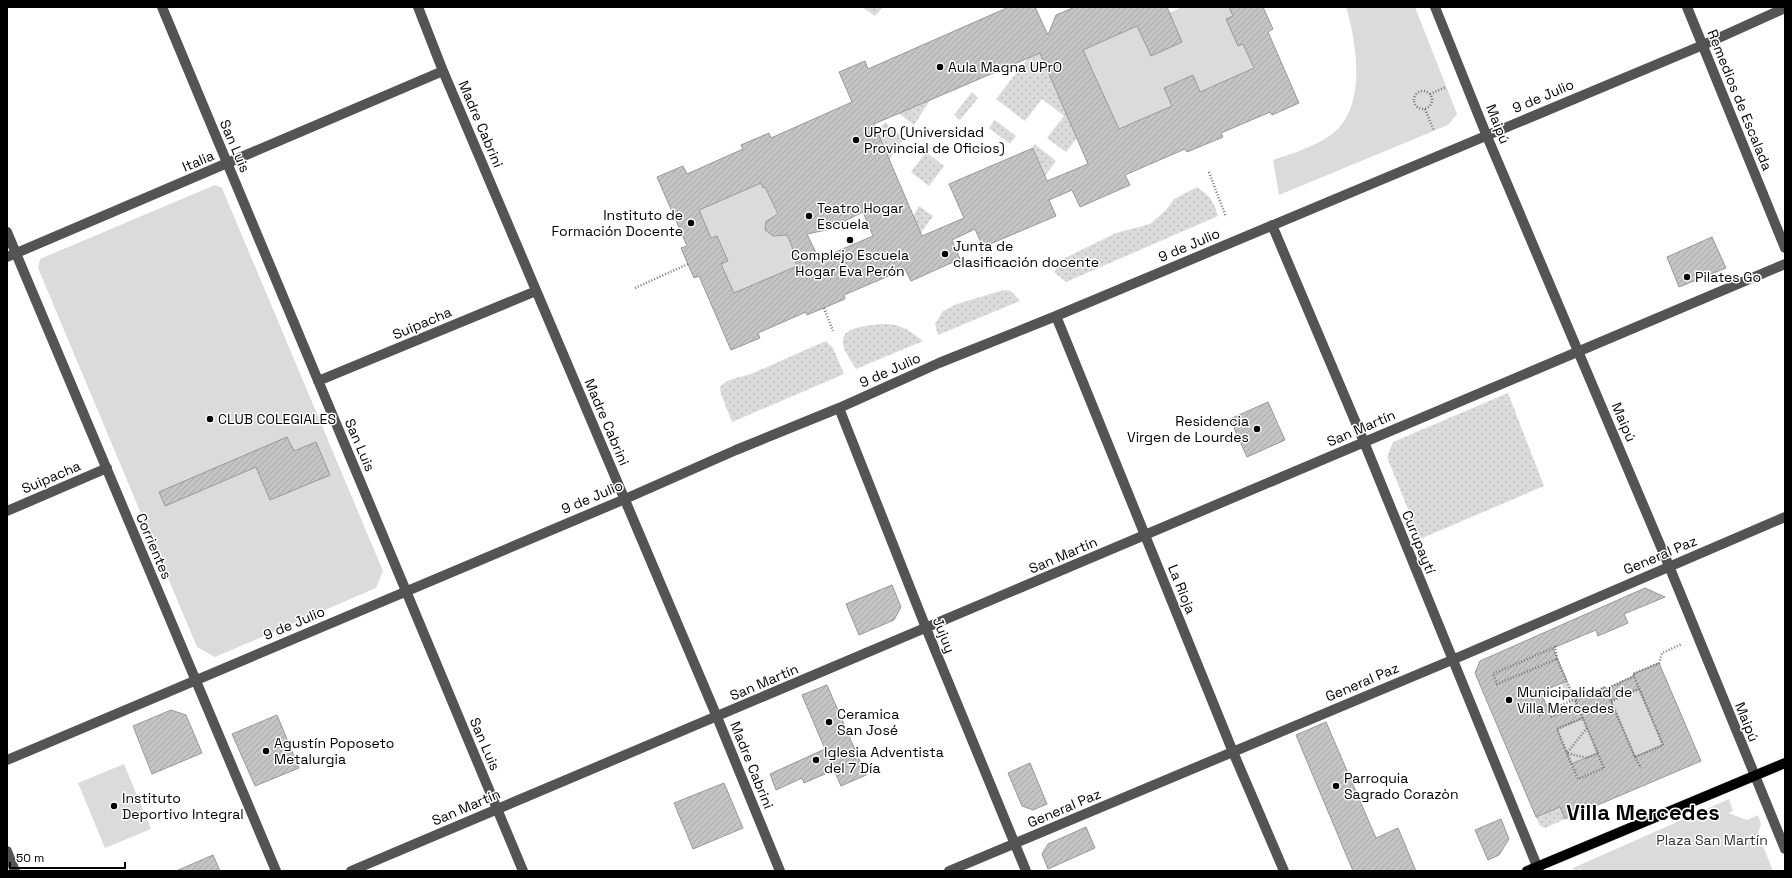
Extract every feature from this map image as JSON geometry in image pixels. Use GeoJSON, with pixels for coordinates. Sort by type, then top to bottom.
{"type":"FeatureCollection","features":[{"type":"Feature","properties":{"kind":"main road"},"geometry":{"type":"LineString","coordinates":[[1527,871],[1538,869],[1785,763]]}},
{"type":"Feature","properties":{"kind":"street","name":"San Luis"},"geometry":{"type":"LineString","coordinates":[[162,7],[523,871]]}},
{"type":"Feature","properties":{"kind":"street","name":"Madre Cabrini"},"geometry":{"type":"LineString","coordinates":[[418,7],[443,71],[717,717],[780,871]]}},
{"type":"Feature","properties":{"kind":"street","name":"Maipú"},"geometry":{"type":"LineString","coordinates":[[1435,7],[1486,134],[1670,566],[1754,776],[1785,849]]}},
{"type":"Feature","properties":{"kind":"street","name":"Remedios de Escalada"},"geometry":{"type":"LineString","coordinates":[[1687,7],[1785,248]]}},
{"type":"Feature","properties":{"kind":"street","name":"9 de Julio"},"geometry":{"type":"LineString","coordinates":[[7,760],[625,499],[939,363],[1056,316],[1486,134],[1703,45],[1785,8]]}},
{"type":"Feature","properties":{"kind":"street","name":"Italia"},"geometry":{"type":"LineString","coordinates":[[12,255],[443,71]]}},
{"type":"Feature","properties":{"kind":"street","name":"Curupaytí"},"geometry":{"type":"LineString","coordinates":[[1272,225],[1364,442],[1538,869]]}},
{"type":"Feature","properties":{"kind":"street","name":"Corrientes"},"geometry":{"type":"LineString","coordinates":[[7,232],[12,255],[107,468],[276,871]]}},
{"type":"Feature","properties":{"kind":"street","name":"San Martín"},"geometry":{"type":"LineString","coordinates":[[351,871],[1785,264]]}},
{"type":"Feature","properties":{"kind":"street","name":"Suipacha"},"geometry":{"type":"LineString","coordinates":[[318,381],[536,291]]}},
{"type":"Feature","properties":{"kind":"street","name":"La Rioja"},"geometry":{"type":"LineString","coordinates":[[1056,316],[1233,752],[1284,871]]}},
{"type":"Feature","properties":{"kind":"street","name":"Jujuy"},"geometry":{"type":"LineString","coordinates":[[838,408],[926,628],[1026,871]]}},
{"type":"Feature","properties":{"kind":"street","name":"Suipacha"},"geometry":{"type":"LineString","coordinates":[[7,511],[107,468]]}},
{"type":"Feature","properties":{"kind":"street","name":"General Paz"},"geometry":{"type":"LineString","coordinates":[[949,871],[1452,660],[1785,517]]}},
{"type":"Feature","properties":{"kind":"street"},"geometry":{"type":"LineString","coordinates":[[7,851],[15,871]]}},
{"type":"Feature","properties":{"kind":"path"},"geometry":{"type":"LineString","coordinates":[[1430,94],[1446,87]]}},
{"type":"Feature","properties":{"kind":"path"},"geometry":{"type":"LineString","coordinates":[[1425,109],[1432,103],[1430,94],[1426,91],[1421,91],[1414,97],[1417,106],[1425,109],[1434,131]]}},
{"type":"Feature","properties":{"kind":"path"},"geometry":{"type":"LineString","coordinates":[[1209,172],[1226,217]]}},
{"type":"Feature","properties":{"kind":"path"},"geometry":{"type":"LineString","coordinates":[[635,288],[688,264]]}},
{"type":"Feature","properties":{"kind":"path"},"geometry":{"type":"LineString","coordinates":[[824,308],[833,331]]}},
{"type":"Feature","properties":{"kind":"path"},"geometry":{"type":"LineString","coordinates":[[1539,716],[1575,699],[1605,687],[1606,689],[1634,676],[1633,674],[1659,663],[1662,653],[1682,644]]}},
{"type":"Feature","properties":{"kind":"path"},"geometry":{"type":"LineString","coordinates":[[1557,659],[1497,684],[1493,674],[1555,648],[1557,659],[1575,699],[1577,705],[1583,718],[1604,768],[1578,779],[1557,729],[1583,718]]}},
{"type":"Feature","properties":{"kind":"path"},"geometry":{"type":"LineString","coordinates":[[1634,676],[1663,745],[1635,757]]}},
{"type":"Feature","properties":{"kind":"path"},"geometry":{"type":"LineString","coordinates":[[1606,689],[1640,768]]}},
{"type":"Feature","properties":{"kind":"path"},"geometry":{"type":"LineString","coordinates":[[1611,701],[1639,689]]}},
{"type":"Feature","properties":{"kind":"path"},"geometry":{"type":"LineString","coordinates":[[1551,717],[1577,705]]}},
{"type":"Feature","properties":{"kind":"path"},"geometry":{"type":"LineString","coordinates":[[1567,753],[1587,728]]}},
{"type":"Feature","properties":{"kind":"path"},"geometry":{"type":"LineString","coordinates":[[1567,753],[1586,758],[1598,753]]}},
{"type":"Feature","properties":{"kind":"green space"},"geometry":{"type":"Polygon","coordinates":[[[862,7],[883,7],[875,16],[862,7]]]}},
{"type":"Feature","properties":{"kind":"green space"},"geometry":{"type":"Polygon","coordinates":[[[1182,7],[1229,7],[1233,16],[1226,19],[1238,46],[1243,44],[1254,68],[1200,92],[1193,75],[1172,106],[1119,129],[1083,50],[1137,26],[1151,56],[1182,42],[1169,13],[1182,7]]]}},
{"type":"Feature","properties":{"kind":"green space"},"geometry":{"type":"Polygon","coordinates":[[[1346,7],[1415,7],[1457,114],[1448,125],[1279,195],[1273,160],[1304,149],[1325,139],[1343,123],[1350,108],[1355,92],[1356,56],[1346,7]]]}},
{"type":"Feature","properties":{"kind":"green space"},"geometry":{"type":"Polygon","coordinates":[[[1040,53],[1077,138],[1066,152],[1047,138],[1064,116],[1042,99],[1025,121],[996,99],[1028,58],[1040,53]]]}},
{"type":"Feature","properties":{"kind":"green space"},"geometry":{"type":"Polygon","coordinates":[[[972,92],[978,98],[960,120],[954,115],[972,92]]]}},
{"type":"Feature","properties":{"kind":"green space"},"geometry":{"type":"Polygon","coordinates":[[[931,99],[914,125],[898,113],[931,99]]]}},
{"type":"Feature","properties":{"kind":"green space"},"geometry":{"type":"Polygon","coordinates":[[[995,120],[1016,136],[1010,144],[989,128],[995,120]]]}},
{"type":"Feature","properties":{"kind":"green space"},"geometry":{"type":"Polygon","coordinates":[[[885,122],[904,138],[889,160],[877,132],[885,122]]]}},
{"type":"Feature","properties":{"kind":"green space"},"geometry":{"type":"Polygon","coordinates":[[[1035,144],[1056,161],[1045,176],[1034,148],[1032,149],[1035,144]]]}},
{"type":"Feature","properties":{"kind":"green space"},"geometry":{"type":"Polygon","coordinates":[[[926,152],[944,166],[929,186],[911,172],[926,152]]]}},
{"type":"Feature","properties":{"kind":"green space"},"geometry":{"type":"Polygon","coordinates":[[[761,183],[765,187],[779,217],[775,216],[768,218],[765,226],[768,233],[773,236],[779,236],[784,229],[798,261],[795,262],[797,266],[734,293],[721,264],[728,260],[717,236],[711,238],[699,210],[761,183]]]}},
{"type":"Feature","properties":{"kind":"green space","name":"CLUB COLEGIALES"},"geometry":{"type":"Polygon","coordinates":[[[215,185],[222,188],[383,571],[376,588],[215,657],[197,647],[38,268],[40,259],[215,185]]]}},
{"type":"Feature","properties":{"kind":"green space"},"geometry":{"type":"Polygon","coordinates":[[[1197,187],[1211,199],[1218,216],[1066,282],[1054,272],[1063,259],[1116,233],[1150,224],[1166,210],[1174,199],[1197,187]]]}},
{"type":"Feature","properties":{"kind":"green space"},"geometry":{"type":"Polygon","coordinates":[[[919,206],[933,216],[921,233],[913,216],[919,206]]]}},
{"type":"Feature","properties":{"kind":"green space"},"geometry":{"type":"Polygon","coordinates":[[[1004,290],[1011,291],[1020,301],[938,335],[935,324],[943,311],[957,304],[1004,290]]]}},
{"type":"Feature","properties":{"kind":"green space"},"geometry":{"type":"Polygon","coordinates":[[[880,324],[898,326],[913,333],[923,341],[856,369],[845,350],[843,338],[850,330],[863,326],[880,324]]]}},
{"type":"Feature","properties":{"kind":"green space"},"geometry":{"type":"Polygon","coordinates":[[[826,341],[833,348],[844,374],[732,422],[721,394],[720,387],[723,384],[727,381],[751,374],[826,341]]]}},
{"type":"Feature","properties":{"kind":"green space"},"geometry":{"type":"Polygon","coordinates":[[[1508,393],[1544,486],[1420,539],[1387,457],[1393,442],[1508,393]]]}},
{"type":"Feature","properties":{"kind":"green space"},"geometry":{"type":"Polygon","coordinates":[[[1567,681],[1598,753],[1578,779],[1557,729],[1577,720],[1561,683],[1567,681]]]}},
{"type":"Feature","properties":{"kind":"green space"},"geometry":{"type":"Polygon","coordinates":[[[1639,689],[1663,745],[1635,757],[1611,701],[1639,689]]]}},
{"type":"Feature","properties":{"kind":"green space","name":"Instituto Deportivo Integral"},"geometry":{"type":"Polygon","coordinates":[[[124,764],[151,829],[105,848],[78,783],[124,764]]]}},
{"type":"Feature","properties":{"kind":"green space","name":"Plaza San Martín"},"geometry":{"type":"Polygon","coordinates":[[[1729,799],[1733,811],[1728,813],[1747,820],[1758,815],[1761,824],[1758,834],[1773,871],[1581,871],[1580,869],[1575,871],[1573,868],[1729,799]]]}},
{"type":"Feature","properties":{"kind":"green space"},"geometry":{"type":"Polygon","coordinates":[[[1560,807],[1565,819],[1545,828],[1540,826],[1536,817],[1560,807]]]}},
{"type":"Feature","properties":{"kind":"building"},"geometry":{"type":"Polygon","coordinates":[[[1009,7],[1035,7],[1048,35],[1056,15],[1075,7],[1167,7],[1182,42],[1151,56],[1137,26],[1083,50],[1119,129],[1172,106],[1164,88],[1193,75],[1200,92],[1254,68],[1243,44],[1238,46],[1226,19],[1233,16],[1229,7],[1263,7],[1273,29],[1268,32],[1299,103],[1272,115],[1270,112],[1221,133],[1223,137],[1187,152],[1185,149],[1125,175],[1130,185],[1080,207],[1072,190],[1049,200],[1056,216],[983,247],[975,229],[952,240],[960,259],[911,281],[905,269],[844,295],[845,299],[807,315],[806,312],[758,333],[760,338],[731,350],[699,276],[694,278],[681,248],[687,246],[657,177],[683,166],[687,174],[743,149],[741,145],[769,133],[771,138],[852,102],[839,72],[865,61],[868,69],[1009,7]],[[1040,53],[874,124],[922,236],[964,218],[949,184],[1033,148],[1047,181],[1088,164],[1040,53]],[[761,183],[699,210],[711,238],[717,236],[728,261],[721,264],[734,293],[797,266],[795,262],[798,261],[787,235],[773,236],[765,230],[766,221],[778,214],[765,187],[763,188],[761,183]],[[863,212],[826,230],[807,234],[819,259],[873,236],[863,212]]]}},
{"type":"Feature","properties":{"kind":"building"},"geometry":{"type":"Polygon","coordinates":[[[1712,237],[1726,268],[1679,287],[1667,257],[1712,237]]]}},
{"type":"Feature","properties":{"kind":"building","name":"Residencia Virgen de Lourdes"},"geometry":{"type":"Polygon","coordinates":[[[1268,402],[1285,440],[1247,457],[1230,419],[1268,402]]]}},
{"type":"Feature","properties":{"kind":"building"},"geometry":{"type":"Polygon","coordinates":[[[287,437],[294,451],[316,442],[330,475],[270,500],[256,467],[165,506],[159,492],[287,437]]]}},
{"type":"Feature","properties":{"kind":"building"},"geometry":{"type":"Polygon","coordinates":[[[892,585],[901,607],[894,620],[859,635],[846,604],[892,585]]]}},
{"type":"Feature","properties":{"kind":"building","name":"Municipalidad de Villa Mercedes"},"geometry":{"type":"Polygon","coordinates":[[[1645,588],[1665,597],[1624,614],[1628,623],[1598,636],[1596,630],[1553,648],[1567,681],[1541,692],[1551,717],[1577,705],[1575,700],[1605,687],[1606,689],[1634,676],[1633,674],[1659,663],[1701,761],[1565,819],[1560,807],[1536,817],[1475,673],[1480,661],[1645,588]],[[1639,689],[1611,701],[1635,757],[1663,745],[1639,689]],[[1583,718],[1557,729],[1571,764],[1598,753],[1583,718]]]}},
{"type":"Feature","properties":{"kind":"building","name":"Ceramica San José"},"geometry":{"type":"Polygon","coordinates":[[[827,685],[866,775],[841,786],[834,770],[804,783],[802,778],[776,790],[770,774],[825,749],[802,695],[827,685]]]}},
{"type":"Feature","properties":{"kind":"building"},"geometry":{"type":"Polygon","coordinates":[[[171,710],[186,715],[202,753],[152,774],[133,726],[171,710]]]}},
{"type":"Feature","properties":{"kind":"building","name":"Agustín Poposeto Metalurgia"},"geometry":{"type":"Polygon","coordinates":[[[277,715],[299,768],[255,786],[232,734],[277,715]]]}},
{"type":"Feature","properties":{"kind":"building","name":"Parroquia Sagrado Corazòn"},"geometry":{"type":"Polygon","coordinates":[[[1326,722],[1376,838],[1398,828],[1416,871],[1353,871],[1296,735],[1326,722]]]}},
{"type":"Feature","properties":{"kind":"building"},"geometry":{"type":"Polygon","coordinates":[[[1030,763],[1047,804],[1033,810],[1022,806],[1008,773],[1030,763]]]}},
{"type":"Feature","properties":{"kind":"building"},"geometry":{"type":"Polygon","coordinates":[[[724,783],[743,828],[693,849],[674,803],[724,783]]]}},
{"type":"Feature","properties":{"kind":"building"},"geometry":{"type":"Polygon","coordinates":[[[1501,819],[1509,839],[1499,855],[1488,860],[1475,830],[1501,819]]]}},
{"type":"Feature","properties":{"kind":"building"},"geometry":{"type":"Polygon","coordinates":[[[1086,827],[1095,848],[1048,869],[1042,854],[1048,844],[1086,827]]]}},
{"type":"Feature","properties":{"kind":"building"},"geometry":{"type":"Polygon","coordinates":[[[213,855],[220,871],[176,871],[213,855]]]}},
{"type":"Feature","properties":{"kind":"place","name":"Aula Magna UPrO"},"geometry":{"type":"Point","coordinates":[940,67]}},
{"type":"Feature","properties":{"kind":"place","name":"UPrO (Universidad Provincial de Oficios)"},"geometry":{"type":"Point","coordinates":[856,140]}},
{"type":"Feature","properties":{"kind":"place","name":"Teatro Hogar Escuela"},"geometry":{"type":"Point","coordinates":[809,216]}},
{"type":"Feature","properties":{"kind":"place","name":"Instituto de Formación Docente"},"geometry":{"type":"Point","coordinates":[691,223]}},
{"type":"Feature","properties":{"kind":"place","name":"Complejo Escuela Hogar Eva Perón"},"geometry":{"type":"Point","coordinates":[850,240]}},
{"type":"Feature","properties":{"kind":"place","name":"Junta de clasificación docente"},"geometry":{"type":"Point","coordinates":[945,254]}},
{"type":"Feature","properties":{"kind":"place","name":"Pilates Go"},"geometry":{"type":"Point","coordinates":[1687,277]}},
{"type":"Feature","properties":{"kind":"place","name":"CLUB COLEGIALES"},"geometry":{"type":"Point","coordinates":[210,419]}},
{"type":"Feature","properties":{"kind":"place","name":"Residencia Virgen de Lourdes"},"geometry":{"type":"Point","coordinates":[1257,429]}},
{"type":"Feature","properties":{"kind":"place","name":"Municipalidad de Villa Mercedes"},"geometry":{"type":"Point","coordinates":[1509,700]}},
{"type":"Feature","properties":{"kind":"place","name":"Ceramica San José"},"geometry":{"type":"Point","coordinates":[829,722]}},
{"type":"Feature","properties":{"kind":"place","name":"Agustín Poposeto Metalurgia"},"geometry":{"type":"Point","coordinates":[266,751]}},
{"type":"Feature","properties":{"kind":"place","name":"Iglesia Adventista del 7 Día"},"geometry":{"type":"Point","coordinates":[816,760]}},
{"type":"Feature","properties":{"kind":"place","name":"Parroquia Sagrado Corazòn"},"geometry":{"type":"Point","coordinates":[1336,786]}},
{"type":"Feature","properties":{"kind":"place","name":"Instituto Deportivo Integral"},"geometry":{"type":"Point","coordinates":[114,806]}},
{"type":"Feature","properties":{"kind":"district","name":"Villa Mercedes"},"geometry":{"type":"Point","coordinates":[1643,812]}}]}
